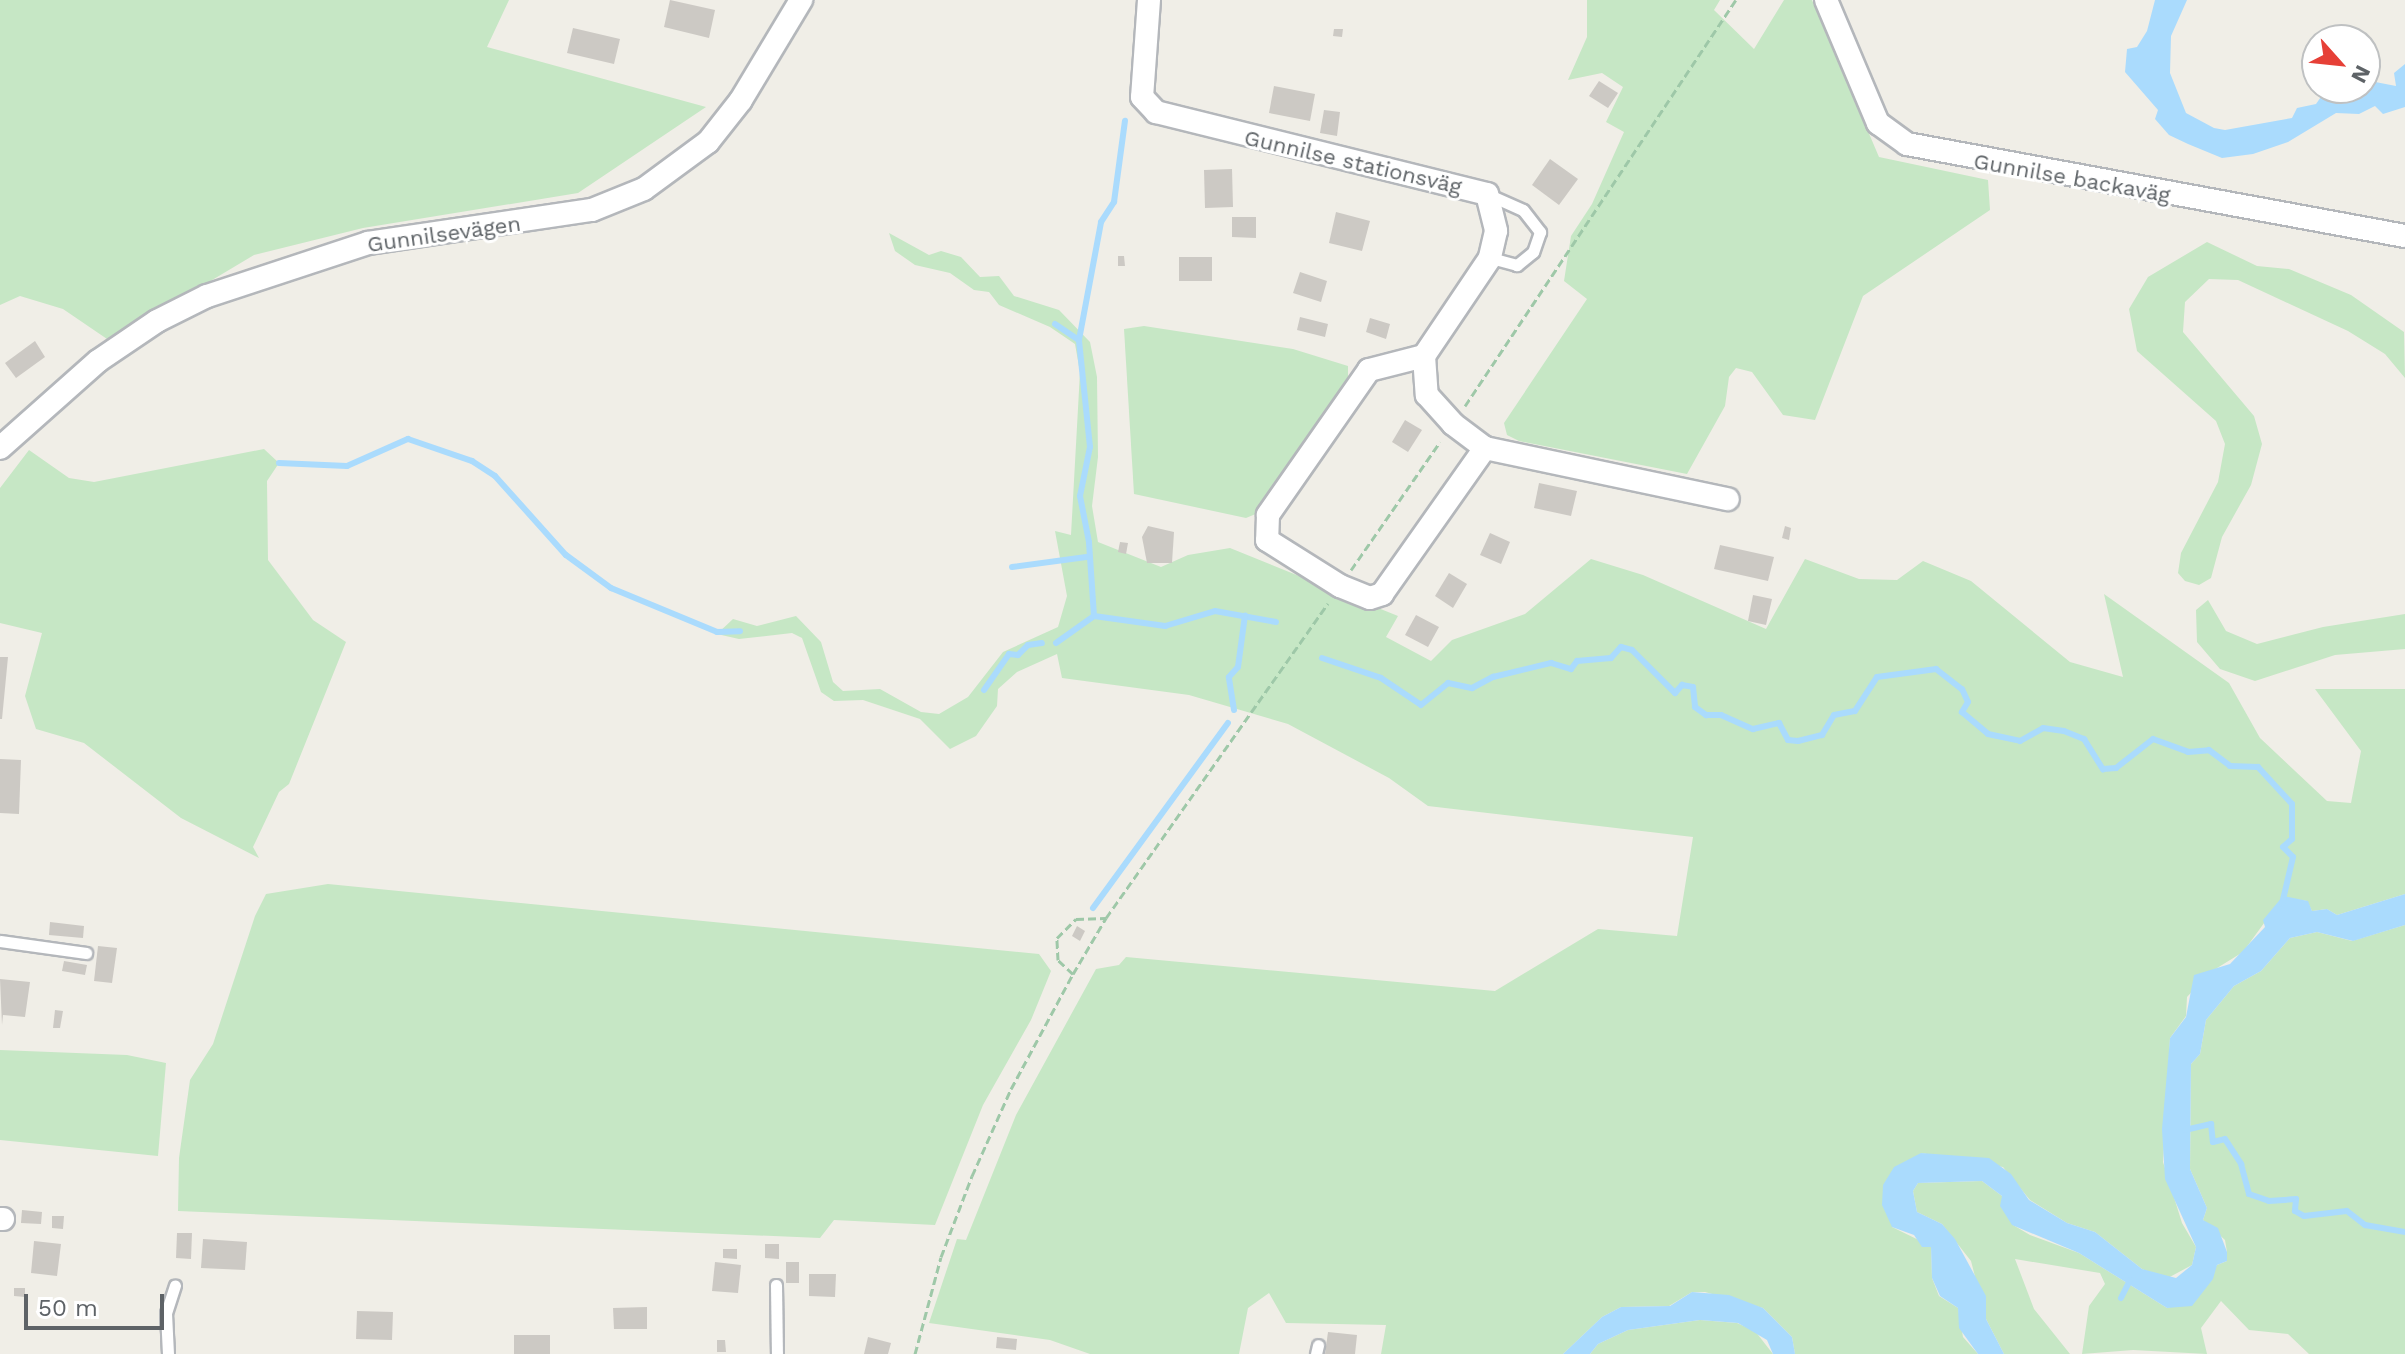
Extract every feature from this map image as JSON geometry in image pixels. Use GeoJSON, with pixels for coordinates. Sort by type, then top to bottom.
{"type":"FeatureCollection","features":[{"type":"Feature","properties":{"kind":"street","name":"Gunnilsevägen"},"geometry":{"type":"LineString","coordinates":[[0,448],[98,361],[157,321],[207,296],[368,243],[592,210],[644,189],[708,142],[741,100],[801,0]]}},
{"type":"Feature","properties":{"kind":"street","name":"Gunnilse stationsväg"},"geometry":{"type":"LineString","coordinates":[[1149,0],[1142,97],[1156,112],[1487,194],[1496,231],[1490,258],[1424,356]]}},
{"type":"Feature","properties":{"kind":"street","name":"Gunnilse backaväg"},"geometry":{"type":"LineString","coordinates":[[1826,0],[1878,123],[1907,144],[2405,236]]}},
{"type":"Feature","properties":{"kind":"street"},"geometry":{"type":"LineString","coordinates":[[1485,448],[1382,594],[1370,598],[1340,586],[1267,540],[1264,523],[1369,370],[1424,356],[1427,395],[1453,424],[1485,448],[1728,499]]}},
{"type":"Feature","properties":{"kind":"lane"},"geometry":{"type":"LineString","coordinates":[[1487,194],[1523,210],[1540,232],[1533,252],[1517,265],[1490,258]]}},
{"type":"Feature","properties":{"kind":"lane"},"geometry":{"type":"LineString","coordinates":[[0,941],[86,953]]}},
{"type":"Feature","properties":{"kind":"lane"},"geometry":{"type":"LineString","coordinates":[[168,1354],[166,1313],[175,1285]]}},
{"type":"Feature","properties":{"kind":"lane"},"geometry":{"type":"LineString","coordinates":[[776,1285],[777,1354]]}},
{"type":"Feature","properties":{"kind":"path"},"geometry":{"type":"LineString","coordinates":[[915,1354],[941,1257],[972,1176],[1011,1089],[1106,918],[1453,424],[1736,0]]}},
{"type":"Feature","properties":{"kind":"path"},"geometry":{"type":"LineString","coordinates":[[1073,974],[1058,960],[1057,938],[1076,919],[1106,918]]}},
{"type":"Feature","properties":{"kind":"green space"},"geometry":{"type":"Polygon","coordinates":[[[0,0],[509,0],[487,47],[706,107],[578,193],[363,228],[254,255],[110,341],[63,309],[20,296],[0,305],[0,0]]]}},
{"type":"Feature","properties":{"kind":"green space"},"geometry":{"type":"Polygon","coordinates":[[[1587,0],[1720,0],[1714,10],[1754,49],[1784,0],[1812,0],[1879,157],[1988,180],[1990,210],[1863,296],[1815,420],[1783,415],[1752,372],[1736,368],[1729,377],[1725,406],[1687,474],[1519,441],[1507,435],[1504,423],[1587,299],[1564,281],[1571,236],[1592,204],[1624,132],[1606,122],[1623,87],[1602,73],[1568,80],[1587,37],[1587,0]]]}},
{"type":"Feature","properties":{"kind":"green space"},"geometry":{"type":"Polygon","coordinates":[[[889,233],[929,255],[941,251],[961,257],[980,277],[999,276],[1014,296],[1059,310],[1090,342],[1097,377],[1098,457],[1092,506],[1098,542],[1161,567],[1188,555],[1230,548],[1398,616],[1386,637],[1431,661],[1452,640],[1525,614],[1591,559],[1643,575],[1766,629],[1805,559],[1859,579],[1897,580],[1923,561],[1971,581],[2070,662],[2123,677],[2104,594],[2229,683],[2260,738],[2327,801],[2351,803],[2361,751],[2315,689],[2405,689],[2405,894],[2337,915],[2327,909],[2312,911],[2307,901],[2283,897],[2243,952],[2209,973],[2187,997],[2186,1016],[2170,1038],[2163,1162],[2182,1223],[2196,1247],[2192,1265],[2166,1279],[2142,1269],[2095,1232],[2067,1223],[2030,1200],[2003,1167],[1921,1153],[1892,1227],[1931,1246],[1932,1278],[1939,1296],[1958,1308],[1963,1337],[1978,1354],[1795,1354],[1792,1337],[1763,1308],[1705,1292],[1692,1292],[1669,1306],[1621,1307],[1602,1317],[1563,1354],[1381,1354],[1386,1325],[1286,1323],[1269,1293],[1248,1308],[1239,1354],[1090,1354],[1050,1340],[929,1323],[957,1239],[966,1240],[1016,1115],[1096,969],[1119,965],[1126,957],[1495,991],[1598,929],[1677,936],[1693,837],[1428,806],[1389,778],[1288,724],[1189,695],[1062,678],[1057,654],[1017,672],[998,689],[997,706],[976,736],[950,749],[920,719],[863,700],[834,701],[821,692],[802,638],[792,633],[739,639],[717,634],[733,619],[757,626],[796,616],[821,642],[833,682],[843,691],[880,689],[921,712],[939,714],[968,697],[1003,652],[1058,627],[1067,596],[1055,531],[1071,535],[1080,372],[1075,344],[1050,327],[999,305],[989,292],[974,290],[950,273],[915,265],[895,251],[889,233]]]}},
{"type":"Feature","properties":{"kind":"green space"},"geometry":{"type":"Polygon","coordinates":[[[2207,242],[2257,266],[2289,269],[2351,295],[2404,332],[2405,378],[2385,354],[2348,331],[2238,280],[2209,279],[2185,302],[2183,332],[2254,416],[2262,444],[2251,485],[2222,537],[2211,578],[2199,585],[2185,581],[2178,573],[2181,553],[2218,482],[2225,444],[2216,421],[2137,351],[2129,309],[2148,277],[2207,242]]]}},
{"type":"Feature","properties":{"kind":"green space"},"geometry":{"type":"Polygon","coordinates":[[[1144,326],[1293,349],[1348,366],[1348,382],[1258,513],[1246,518],[1134,494],[1124,329],[1144,326]]]}},
{"type":"Feature","properties":{"kind":"green space"},"geometry":{"type":"Polygon","coordinates":[[[264,449],[279,463],[267,481],[268,560],[313,620],[346,642],[289,784],[279,792],[253,847],[259,858],[181,818],[84,743],[36,729],[25,696],[42,633],[0,623],[0,488],[29,450],[69,478],[94,482],[264,449]]]}},
{"type":"Feature","properties":{"kind":"green space"},"geometry":{"type":"Polygon","coordinates":[[[2208,600],[2226,631],[2257,644],[2323,627],[2405,614],[2405,649],[2335,655],[2255,681],[2220,669],[2197,642],[2196,610],[2208,600]]]}},
{"type":"Feature","properties":{"kind":"green space"},"geometry":{"type":"Polygon","coordinates":[[[328,884],[1039,954],[1051,971],[1031,1020],[983,1105],[935,1225],[834,1220],[820,1238],[178,1211],[179,1158],[190,1080],[213,1044],[255,916],[266,894],[328,884]]]}},
{"type":"Feature","properties":{"kind":"green space"},"geometry":{"type":"Polygon","coordinates":[[[2405,925],[2405,1354],[2309,1354],[2288,1334],[2249,1330],[2221,1301],[2201,1328],[2207,1354],[2133,1350],[2082,1354],[2089,1306],[2105,1284],[2100,1273],[2015,1259],[2034,1309],[2070,1354],[2004,1354],[1986,1319],[1971,1261],[1942,1224],[1917,1212],[1913,1191],[1918,1183],[1982,1181],[2002,1196],[2013,1225],[2030,1235],[2079,1253],[2167,1308],[2193,1300],[2217,1265],[2227,1261],[2225,1240],[2203,1220],[2207,1208],[2190,1169],[2191,1064],[2200,1054],[2206,1020],[2234,986],[2261,971],[2290,938],[2317,932],[2352,941],[2405,925]]]}},
{"type":"Feature","properties":{"kind":"green space"},"geometry":{"type":"Polygon","coordinates":[[[0,1050],[127,1055],[166,1063],[158,1156],[0,1140],[0,1050]]]}},
{"type":"Feature","properties":{"kind":"green space"},"geometry":{"type":"Polygon","coordinates":[[[1700,1320],[1737,1323],[1755,1331],[1773,1354],[1590,1354],[1598,1344],[1628,1330],[1700,1320]]]}},
{"type":"Feature","properties":{"kind":"water"},"geometry":{"type":"Polygon","coordinates":[[[2155,0],[2187,0],[2171,36],[2170,73],[2186,113],[2214,128],[2225,130],[2292,118],[2297,108],[2316,104],[2381,104],[2381,83],[2396,86],[2394,73],[2405,64],[2405,107],[2383,114],[2375,106],[2359,114],[2336,113],[2288,142],[2253,154],[2222,158],[2169,135],[2155,119],[2158,110],[2125,72],[2127,49],[2137,47],[2147,31],[2155,0]]]}},
{"type":"Feature","properties":{"kind":"water"},"geometry":{"type":"Polygon","coordinates":[[[2405,894],[2405,925],[2353,941],[2317,932],[2290,938],[2261,971],[2234,986],[2206,1020],[2200,1054],[2191,1064],[2190,1169],[2207,1208],[2203,1220],[2218,1228],[2227,1261],[2217,1265],[2213,1279],[2192,1306],[2167,1308],[2079,1253],[2012,1225],[2000,1206],[2002,1196],[1982,1181],[1918,1183],[1913,1191],[1917,1212],[1942,1224],[1955,1239],[1986,1296],[1986,1319],[2004,1354],[1978,1354],[1959,1328],[1958,1308],[1940,1296],[1932,1278],[1931,1247],[1922,1247],[1914,1235],[1892,1227],[1882,1205],[1883,1185],[1894,1167],[1921,1153],[1989,1158],[2011,1174],[2029,1200],[2067,1223],[2095,1232],[2142,1269],[2176,1278],[2192,1265],[2196,1247],[2165,1179],[2162,1129],[2170,1038],[2186,1017],[2194,975],[2230,964],[2265,927],[2263,920],[2283,896],[2308,901],[2312,911],[2327,909],[2337,915],[2405,894]]]}},
{"type":"Feature","properties":{"kind":"water"},"geometry":{"type":"Polygon","coordinates":[[[1692,1292],[1729,1295],[1763,1308],[1792,1337],[1795,1354],[1773,1354],[1767,1340],[1738,1323],[1700,1320],[1628,1330],[1598,1344],[1590,1354],[1563,1354],[1602,1317],[1621,1307],[1670,1306],[1692,1292]]]}},
{"type":"Feature","properties":{"kind":"building"},"geometry":{"type":"Polygon","coordinates":[[[670,0],[715,10],[709,38],[664,27],[670,0]]]}},
{"type":"Feature","properties":{"kind":"building"},"geometry":{"type":"Polygon","coordinates":[[[573,28],[620,39],[614,64],[567,53],[573,28]]]}},
{"type":"Feature","properties":{"kind":"building"},"geometry":{"type":"Polygon","coordinates":[[[1334,29],[1343,29],[1342,37],[1333,36],[1334,29]]]}},
{"type":"Feature","properties":{"kind":"building"},"geometry":{"type":"Polygon","coordinates":[[[1599,81],[1618,93],[1608,108],[1589,96],[1599,81]]]}},
{"type":"Feature","properties":{"kind":"building"},"geometry":{"type":"Polygon","coordinates":[[[1274,86],[1315,94],[1310,121],[1269,113],[1274,86]]]}},
{"type":"Feature","properties":{"kind":"building"},"geometry":{"type":"Polygon","coordinates":[[[1324,110],[1340,112],[1337,136],[1320,133],[1324,110]]]}},
{"type":"Feature","properties":{"kind":"building"},"geometry":{"type":"Polygon","coordinates":[[[1550,159],[1578,179],[1559,205],[1532,185],[1550,159]]]}},
{"type":"Feature","properties":{"kind":"building"},"geometry":{"type":"Polygon","coordinates":[[[1232,169],[1233,207],[1205,208],[1204,170],[1232,169]]]}},
{"type":"Feature","properties":{"kind":"building"},"geometry":{"type":"Polygon","coordinates":[[[1336,212],[1370,221],[1362,251],[1329,243],[1336,212]]]}},
{"type":"Feature","properties":{"kind":"building"},"geometry":{"type":"Polygon","coordinates":[[[1232,217],[1256,217],[1256,238],[1232,237],[1232,217]]]}},
{"type":"Feature","properties":{"kind":"building"},"geometry":{"type":"Polygon","coordinates":[[[1118,256],[1124,256],[1125,266],[1118,266],[1118,256]]]}},
{"type":"Feature","properties":{"kind":"building"},"geometry":{"type":"Polygon","coordinates":[[[1179,257],[1212,257],[1212,281],[1179,281],[1179,257]]]}},
{"type":"Feature","properties":{"kind":"building"},"geometry":{"type":"Polygon","coordinates":[[[1300,272],[1327,281],[1321,302],[1293,293],[1300,272]]]}},
{"type":"Feature","properties":{"kind":"building"},"geometry":{"type":"Polygon","coordinates":[[[1300,317],[1328,324],[1325,337],[1297,330],[1300,317]]]}},
{"type":"Feature","properties":{"kind":"building"},"geometry":{"type":"Polygon","coordinates":[[[1370,318],[1390,324],[1386,339],[1366,332],[1370,318]]]}},
{"type":"Feature","properties":{"kind":"building"},"geometry":{"type":"Polygon","coordinates":[[[35,341],[45,357],[16,378],[5,363],[35,341]]]}},
{"type":"Feature","properties":{"kind":"building"},"geometry":{"type":"Polygon","coordinates":[[[1405,420],[1422,430],[1408,452],[1392,442],[1405,420]]]}},
{"type":"Feature","properties":{"kind":"building"},"geometry":{"type":"Polygon","coordinates":[[[1539,483],[1577,491],[1571,516],[1534,508],[1539,483]]]}},
{"type":"Feature","properties":{"kind":"building"},"geometry":{"type":"Polygon","coordinates":[[[1148,526],[1174,532],[1172,563],[1147,563],[1142,537],[1148,526]]]}},
{"type":"Feature","properties":{"kind":"building"},"geometry":{"type":"Polygon","coordinates":[[[1785,526],[1791,528],[1789,540],[1782,538],[1785,526]]]}},
{"type":"Feature","properties":{"kind":"building"},"geometry":{"type":"Polygon","coordinates":[[[1490,533],[1510,542],[1501,564],[1480,555],[1490,533]]]}},
{"type":"Feature","properties":{"kind":"building"},"geometry":{"type":"Polygon","coordinates":[[[1120,542],[1128,543],[1126,554],[1118,552],[1120,542]]]}},
{"type":"Feature","properties":{"kind":"building"},"geometry":{"type":"Polygon","coordinates":[[[1720,545],[1774,557],[1768,581],[1714,569],[1720,545]]]}},
{"type":"Feature","properties":{"kind":"building"},"geometry":{"type":"Polygon","coordinates":[[[1449,573],[1467,584],[1453,608],[1435,596],[1449,573]]]}},
{"type":"Feature","properties":{"kind":"building"},"geometry":{"type":"Polygon","coordinates":[[[1753,595],[1772,599],[1766,625],[1748,621],[1753,595]]]}},
{"type":"Feature","properties":{"kind":"building"},"geometry":{"type":"Polygon","coordinates":[[[1416,615],[1439,627],[1428,647],[1405,635],[1416,615]]]}},
{"type":"Feature","properties":{"kind":"building"},"geometry":{"type":"Polygon","coordinates":[[[0,657],[8,657],[2,719],[0,719],[0,657]]]}},
{"type":"Feature","properties":{"kind":"building"},"geometry":{"type":"Polygon","coordinates":[[[0,759],[21,760],[19,814],[0,813],[0,759]]]}},
{"type":"Feature","properties":{"kind":"building"},"geometry":{"type":"Polygon","coordinates":[[[50,922],[84,926],[83,938],[49,935],[50,922]]]}},
{"type":"Feature","properties":{"kind":"building"},"geometry":{"type":"Polygon","coordinates":[[[1077,926],[1085,931],[1080,941],[1072,936],[1077,926]]]}},
{"type":"Feature","properties":{"kind":"building"},"geometry":{"type":"Polygon","coordinates":[[[98,946],[117,948],[112,983],[94,981],[98,946]]]}},
{"type":"Feature","properties":{"kind":"building"},"geometry":{"type":"Polygon","coordinates":[[[64,961],[87,965],[85,975],[62,971],[64,961]]]}},
{"type":"Feature","properties":{"kind":"building"},"geometry":{"type":"Polygon","coordinates":[[[0,979],[30,982],[25,1017],[3,1015],[2,1025],[0,979]]]}},
{"type":"Feature","properties":{"kind":"building"},"geometry":{"type":"Polygon","coordinates":[[[55,1010],[63,1011],[60,1028],[53,1028],[55,1010]]]}},
{"type":"Feature","properties":{"kind":"building"},"geometry":{"type":"Polygon","coordinates":[[[22,1210],[42,1212],[41,1224],[21,1223],[22,1210]]]}},
{"type":"Feature","properties":{"kind":"building"},"geometry":{"type":"Polygon","coordinates":[[[52,1216],[64,1216],[63,1229],[52,1228],[52,1216]]]}},
{"type":"Feature","properties":{"kind":"building"},"geometry":{"type":"Polygon","coordinates":[[[177,1233],[192,1233],[191,1259],[176,1258],[177,1233]]]}},
{"type":"Feature","properties":{"kind":"building"},"geometry":{"type":"Polygon","coordinates":[[[203,1239],[247,1242],[245,1270],[201,1268],[203,1239]]]}},
{"type":"Feature","properties":{"kind":"building"},"geometry":{"type":"Polygon","coordinates":[[[34,1241],[61,1244],[57,1276],[31,1273],[34,1241]]]}},
{"type":"Feature","properties":{"kind":"building"},"geometry":{"type":"Polygon","coordinates":[[[765,1244],[779,1244],[779,1259],[765,1258],[765,1244]]]}},
{"type":"Feature","properties":{"kind":"building"},"geometry":{"type":"Polygon","coordinates":[[[723,1249],[737,1249],[737,1259],[723,1258],[723,1249]]]}},
{"type":"Feature","properties":{"kind":"building"},"geometry":{"type":"Polygon","coordinates":[[[715,1262],[741,1265],[738,1293],[712,1291],[715,1262]]]}},
{"type":"Feature","properties":{"kind":"building"},"geometry":{"type":"Polygon","coordinates":[[[786,1262],[799,1262],[799,1283],[786,1283],[786,1262]]]}},
{"type":"Feature","properties":{"kind":"building"},"geometry":{"type":"Polygon","coordinates":[[[809,1274],[836,1274],[835,1297],[809,1296],[809,1274]]]}},
{"type":"Feature","properties":{"kind":"building"},"geometry":{"type":"Polygon","coordinates":[[[14,1288],[25,1288],[25,1297],[14,1296],[14,1288]]]}},
{"type":"Feature","properties":{"kind":"building"},"geometry":{"type":"Polygon","coordinates":[[[647,1307],[647,1329],[614,1329],[613,1308],[647,1307]]]}},
{"type":"Feature","properties":{"kind":"building"},"geometry":{"type":"Polygon","coordinates":[[[357,1311],[393,1312],[392,1340],[356,1339],[357,1311]]]}},
{"type":"Feature","properties":{"kind":"building"},"geometry":{"type":"Polygon","coordinates":[[[1328,1332],[1357,1335],[1355,1354],[1325,1354],[1328,1332]]]}},
{"type":"Feature","properties":{"kind":"building"},"geometry":{"type":"Polygon","coordinates":[[[514,1335],[550,1335],[550,1354],[514,1354],[514,1335]]]}},
{"type":"Feature","properties":{"kind":"building"},"geometry":{"type":"Polygon","coordinates":[[[868,1337],[891,1343],[888,1354],[864,1354],[868,1337]]]}},
{"type":"Feature","properties":{"kind":"building"},"geometry":{"type":"Polygon","coordinates":[[[997,1337],[1017,1339],[1016,1350],[996,1348],[997,1337]]]}},
{"type":"Feature","properties":{"kind":"building"},"geometry":{"type":"Polygon","coordinates":[[[717,1340],[725,1340],[726,1352],[717,1352],[717,1340]]]}},
{"type":"Feature","properties":{"kind":"waterway"},"geometry":{"type":"LineString","coordinates":[[1094,616],[1089,542],[1080,496],[1090,447],[1079,340],[1101,222],[1114,202],[1125,121]]}},
{"type":"Feature","properties":{"kind":"waterway"},"geometry":{"type":"LineString","coordinates":[[1055,324],[1079,340]]}},
{"type":"Feature","properties":{"kind":"waterway"},"geometry":{"type":"LineString","coordinates":[[279,463],[347,466],[408,439],[472,461],[495,476],[566,555],[611,588],[717,632],[740,631]]}},
{"type":"Feature","properties":{"kind":"waterway"},"geometry":{"type":"LineString","coordinates":[[1012,567],[1086,557]]}},
{"type":"Feature","properties":{"kind":"waterway"},"geometry":{"type":"LineString","coordinates":[[1056,643],[1094,616],[1165,626],[1215,611],[1276,622]]}},
{"type":"Feature","properties":{"kind":"waterway"},"geometry":{"type":"LineString","coordinates":[[1234,710],[1229,677],[1238,667],[1245,615]]}},
{"type":"Feature","properties":{"kind":"waterway"},"geometry":{"type":"LineString","coordinates":[[984,690],[1009,654],[1018,655],[1028,645],[1042,643]]}},
{"type":"Feature","properties":{"kind":"waterway"},"geometry":{"type":"LineString","coordinates":[[1322,658],[1381,678],[1421,705],[1448,683],[1472,688],[1493,677],[1551,663],[1571,669],[1577,661],[1611,658],[1621,647],[1632,650],[1675,693],[1682,685],[1693,687],[1695,707],[1706,715],[1721,715],[1753,729],[1779,723],[1788,740],[1798,741],[1822,735],[1834,715],[1855,711],[1877,677],[1936,669],[1962,689],[1968,702],[1962,712],[1988,734],[2020,741],[2043,728],[2064,731],[2084,739],[2103,769],[2116,768],[2153,739],[2188,752],[2209,750],[2230,766],[2258,767],[2292,804],[2292,839],[2283,847],[2293,857],[2282,904]]}},
{"type":"Feature","properties":{"kind":"waterway"},"geometry":{"type":"LineString","coordinates":[[1093,908],[1228,723]]}},
{"type":"Feature","properties":{"kind":"waterway"},"geometry":{"type":"LineString","coordinates":[[2185,1130],[2211,1124],[2213,1142],[2225,1139],[2241,1164],[2249,1194],[2269,1201],[2296,1199],[2295,1211],[2304,1216],[2347,1211],[2365,1225],[2405,1232]]}},
{"type":"Feature","properties":{"kind":"waterway"},"geometry":{"type":"LineString","coordinates":[[2121,1298],[2130,1280]]}}]}
